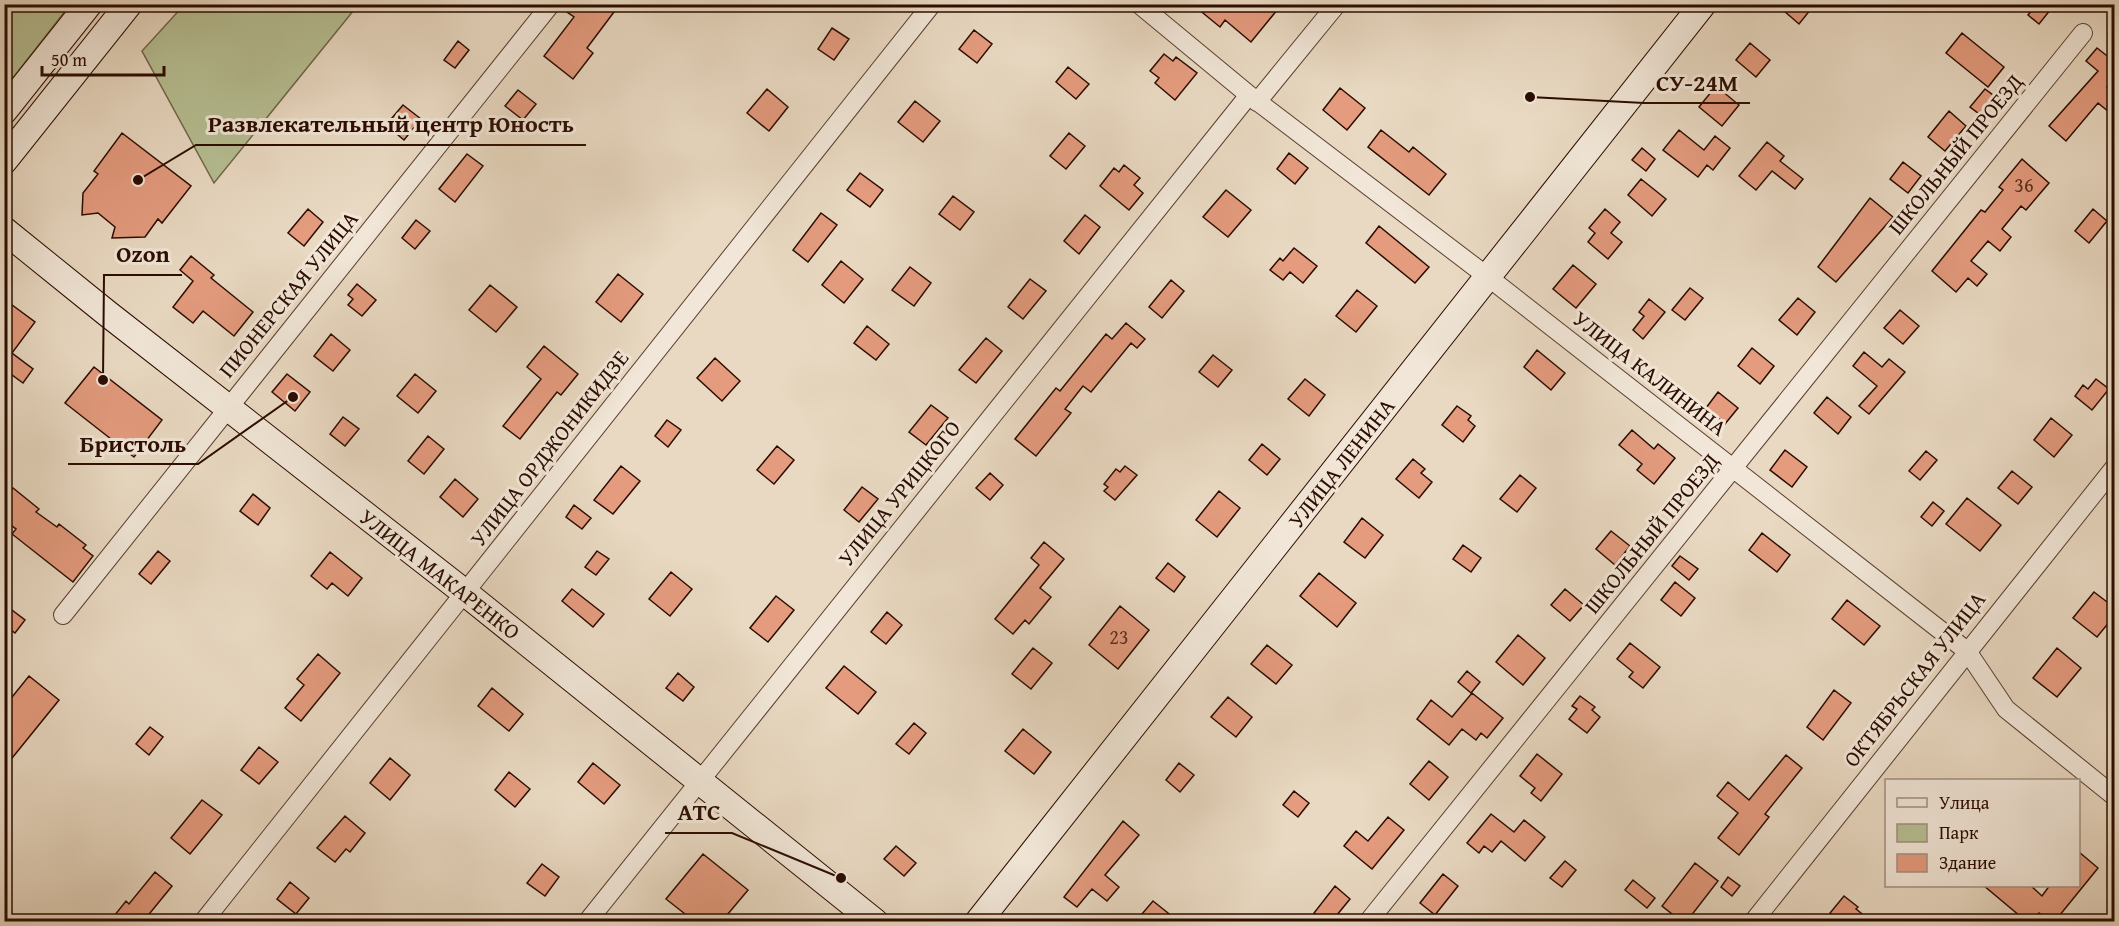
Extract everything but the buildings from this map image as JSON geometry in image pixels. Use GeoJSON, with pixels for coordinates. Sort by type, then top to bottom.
{"type":"FeatureCollection","features":[{"type":"Feature","properties":{"kind":"main road"},"geometry":{"type":"LineString","coordinates":[[4,111],[89,4]]}},
{"type":"Feature","properties":{"kind":"main road"},"geometry":{"type":"LineString","coordinates":[[4,161],[129,4]]}},
{"type":"Feature","properties":{"kind":"main road","name":"УЛИЦА ЛЕНИНА"},"geometry":{"type":"LineString","coordinates":[[978,921],[1703,4]]}},
{"type":"Feature","properties":{"kind":"main road","name":"УЛИЦА МАКАРЕНКО"},"geometry":{"type":"LineString","coordinates":[[4,230],[464,592],[874,921]]}},
{"type":"Feature","properties":{"kind":"street","name":"ПИОНЕРСКАЯ УЛИЦА"},"geometry":{"type":"LineString","coordinates":[[63,615],[551,4]]}},
{"type":"Feature","properties":{"kind":"street","name":"УЛИЦА ОРДЖОНИКИДЗЕ"},"geometry":{"type":"LineString","coordinates":[[203,921],[932,4]]}},
{"type":"Feature","properties":{"kind":"street","name":"УЛИЦА КАЛИНИНА"},"geometry":{"type":"LineString","coordinates":[[1139,4],[1253,98],[1488,277],[1966,651],[2006,709],[2115,796]]}},
{"type":"Feature","properties":{"kind":"street","name":"УЛИЦА УРИЦКОГО"},"geometry":{"type":"LineString","coordinates":[[587,921],[1253,98],[1337,4]]}},
{"type":"Feature","properties":{"kind":"street","name":"ШКОЛЬНЫЙ ПРОЕЗД"},"geometry":{"type":"LineString","coordinates":[[1368,921],[2083,33]]}},
{"type":"Feature","properties":{"kind":"street","name":"ОКТЯБРЬСКАЯ УЛИЦА"},"geometry":{"type":"LineString","coordinates":[[1753,921],[1966,651],[2115,468]]}},
{"type":"Feature","properties":{"kind":"green space"},"geometry":{"type":"Polygon","coordinates":[[[4,5],[70,5],[5,88],[4,5]]]}},
{"type":"Feature","properties":{"kind":"green space"},"geometry":{"type":"Polygon","coordinates":[[[184,5],[358,5],[214,183],[142,51],[184,5]]]}},
{"type":"Feature","properties":{"kind":"place","name":"СУ-24М"},"geometry":{"type":"Point","coordinates":[1530,97]}},
{"type":"Feature","properties":{"kind":"place","name":"Развлекательный центр Юность"},"geometry":{"type":"Point","coordinates":[138,180]}},
{"type":"Feature","properties":{"kind":"place","name":"Ozon"},"geometry":{"type":"Point","coordinates":[103,380]}},
{"type":"Feature","properties":{"kind":"place","name":"Бристоль"},"geometry":{"type":"Point","coordinates":[293,397]}},
{"type":"Feature","properties":{"kind":"place","name":"АТС"},"geometry":{"type":"Point","coordinates":[841,878]}}]}
